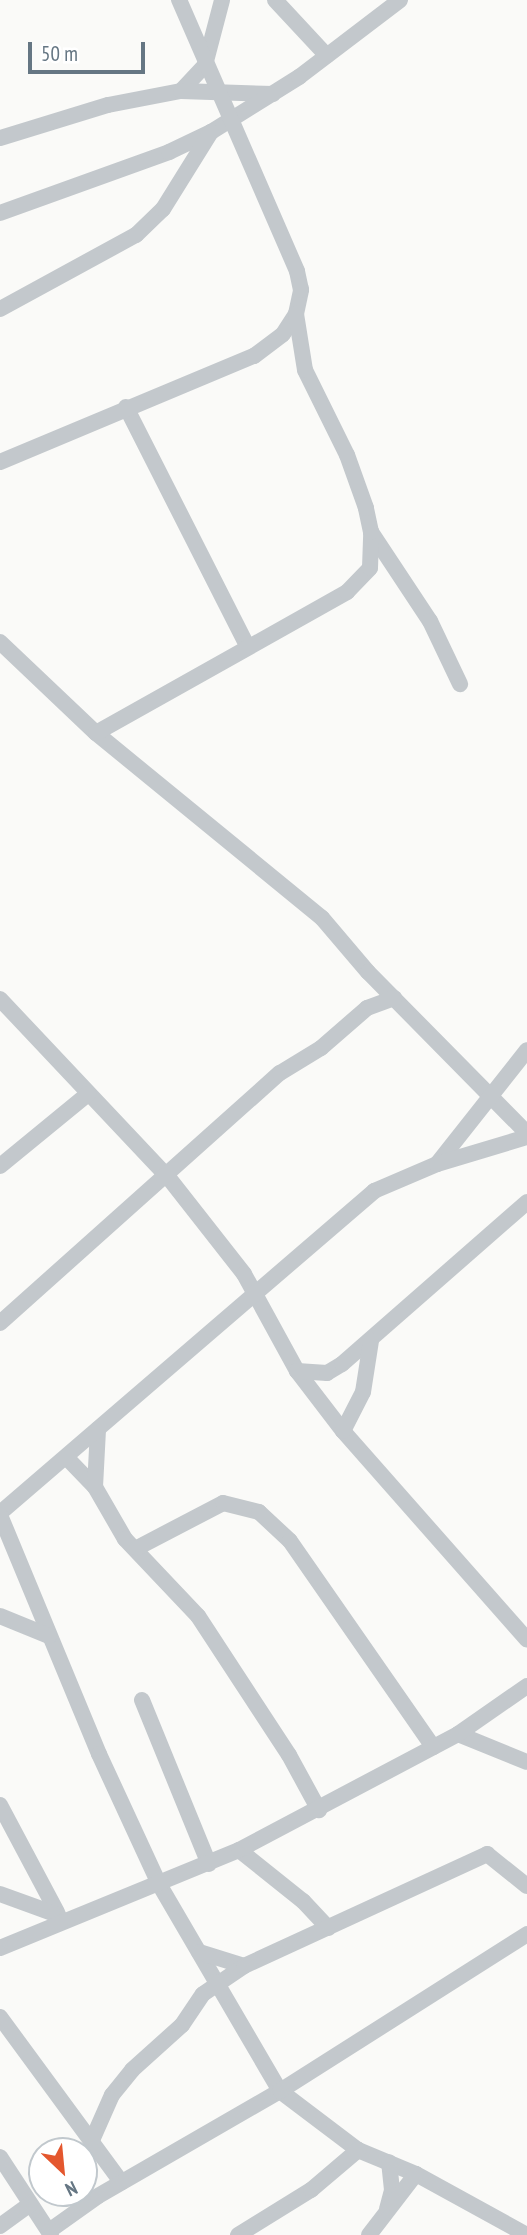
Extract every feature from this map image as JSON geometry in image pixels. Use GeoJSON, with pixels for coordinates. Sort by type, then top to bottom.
{"type":"FeatureCollection","features":[{"type":"Feature","properties":{"kind":"street"},"geometry":{"type":"LineString","coordinates":[[0,462],[126,407],[254,356],[283,334],[296,314],[302,290],[297,271],[214,90],[179,0]]}},
{"type":"Feature","properties":{"kind":"street"},"geometry":{"type":"LineString","coordinates":[[181,91],[205,65],[222,0]]}},
{"type":"Feature","properties":{"kind":"street"},"geometry":{"type":"LineString","coordinates":[[275,0],[327,56]]}},
{"type":"Feature","properties":{"kind":"street"},"geometry":{"type":"LineString","coordinates":[[0,213],[169,152],[211,132],[273,94],[400,0]]}},
{"type":"Feature","properties":{"kind":"street"},"geometry":{"type":"LineString","coordinates":[[0,138],[108,105],[181,91],[273,94]]}},
{"type":"Feature","properties":{"kind":"street"},"geometry":{"type":"LineString","coordinates":[[0,309],[136,235],[163,209],[211,132]]}},
{"type":"Feature","properties":{"kind":"street"},"geometry":{"type":"LineString","coordinates":[[296,314],[305,370],[347,455],[371,532],[430,621],[460,684]]}},
{"type":"Feature","properties":{"kind":"street"},"geometry":{"type":"LineString","coordinates":[[126,407],[248,646]]}},
{"type":"Feature","properties":{"kind":"street"},"geometry":{"type":"LineString","coordinates":[[96,733],[347,592],[370,568],[371,532]]}},
{"type":"Feature","properties":{"kind":"street"},"geometry":{"type":"LineString","coordinates":[[0,642],[96,733],[322,918],[394,998],[492,1093],[527,1135],[437,1164],[374,1191],[0,1514],[50,1636],[159,1884],[215,1985],[280,2091],[358,2150],[416,2174],[527,2235]]}},
{"type":"Feature","properties":{"kind":"street"},"geometry":{"type":"LineString","coordinates":[[3,1317],[168,1177],[280,1073],[321,1048],[367,1009],[394,998]]}},
{"type":"Feature","properties":{"kind":"street"},"geometry":{"type":"LineString","coordinates":[[1,1005],[168,1177],[234,1261],[297,1371],[342,1431],[527,1640]]}},
{"type":"Feature","properties":{"kind":"street"},"geometry":{"type":"LineString","coordinates":[[437,1164],[527,1050]]}},
{"type":"Feature","properties":{"kind":"street"},"geometry":{"type":"LineString","coordinates":[[0,1166],[88,1094]]}},
{"type":"Feature","properties":{"kind":"street"},"geometry":{"type":"LineString","coordinates":[[297,1371],[327,1373],[371,1341],[527,1202]]}},
{"type":"Feature","properties":{"kind":"street"},"geometry":{"type":"LineString","coordinates":[[342,1431],[363,1392],[371,1341]]}},
{"type":"Feature","properties":{"kind":"street"},"geometry":{"type":"LineString","coordinates":[[95,1487],[98,1430]]}},
{"type":"Feature","properties":{"kind":"street"},"geometry":{"type":"LineString","coordinates":[[66,1457],[95,1487],[117,1527],[174,1587],[228,1659],[319,1810]]}},
{"type":"Feature","properties":{"kind":"street"},"geometry":{"type":"LineString","coordinates":[[136,1548],[223,1503],[259,1512],[290,1541],[433,1747]]}},
{"type":"Feature","properties":{"kind":"street"},"geometry":{"type":"LineString","coordinates":[[0,1616],[50,1636]]}},
{"type":"Feature","properties":{"kind":"street"},"geometry":{"type":"LineString","coordinates":[[0,1948],[60,1917],[159,1884],[239,1850],[458,1734],[527,1686]]}},
{"type":"Feature","properties":{"kind":"street"},"geometry":{"type":"LineString","coordinates":[[142,1700],[209,1864]]}},
{"type":"Feature","properties":{"kind":"street"},"geometry":{"type":"LineString","coordinates":[[458,1734],[527,1762]]}},
{"type":"Feature","properties":{"kind":"street"},"geometry":{"type":"LineString","coordinates":[[0,1805],[60,1917]]}},
{"type":"Feature","properties":{"kind":"street"},"geometry":{"type":"LineString","coordinates":[[239,1850],[303,1901],[328,1928]]}},
{"type":"Feature","properties":{"kind":"street"},"geometry":{"type":"LineString","coordinates":[[94,2137],[119,2086],[182,2025],[215,1985],[244,1966],[487,1854],[527,1886]]}},
{"type":"Feature","properties":{"kind":"street"},"geometry":{"type":"LineString","coordinates":[[0,1894],[60,1917]]}},
{"type":"Feature","properties":{"kind":"street"},"geometry":{"type":"LineString","coordinates":[[32,2207],[50,2233],[121,2182],[280,2091],[527,1934]]}},
{"type":"Feature","properties":{"kind":"street"},"geometry":{"type":"LineString","coordinates":[[199,1952],[244,1966]]}},
{"type":"Feature","properties":{"kind":"street"},"geometry":{"type":"LineString","coordinates":[[0,2017],[92,2137]]}},
{"type":"Feature","properties":{"kind":"street"},"geometry":{"type":"LineString","coordinates":[[98,2146],[121,2182]]}},
{"type":"Feature","properties":{"kind":"street"},"geometry":{"type":"LineString","coordinates":[[238,2235],[302,2196],[358,2150]]}},
{"type":"Feature","properties":{"kind":"street"},"geometry":{"type":"LineString","coordinates":[[0,2157],[28,2201]]}},
{"type":"Feature","properties":{"kind":"street"},"geometry":{"type":"LineString","coordinates":[[386,2212],[392,2190],[389,2162]]}},
{"type":"Feature","properties":{"kind":"street"},"geometry":{"type":"LineString","coordinates":[[369,2235],[416,2174]]}},
{"type":"Feature","properties":{"kind":"street"},"geometry":{"type":"LineString","coordinates":[[0,2226],[28,2205]]}}]}
